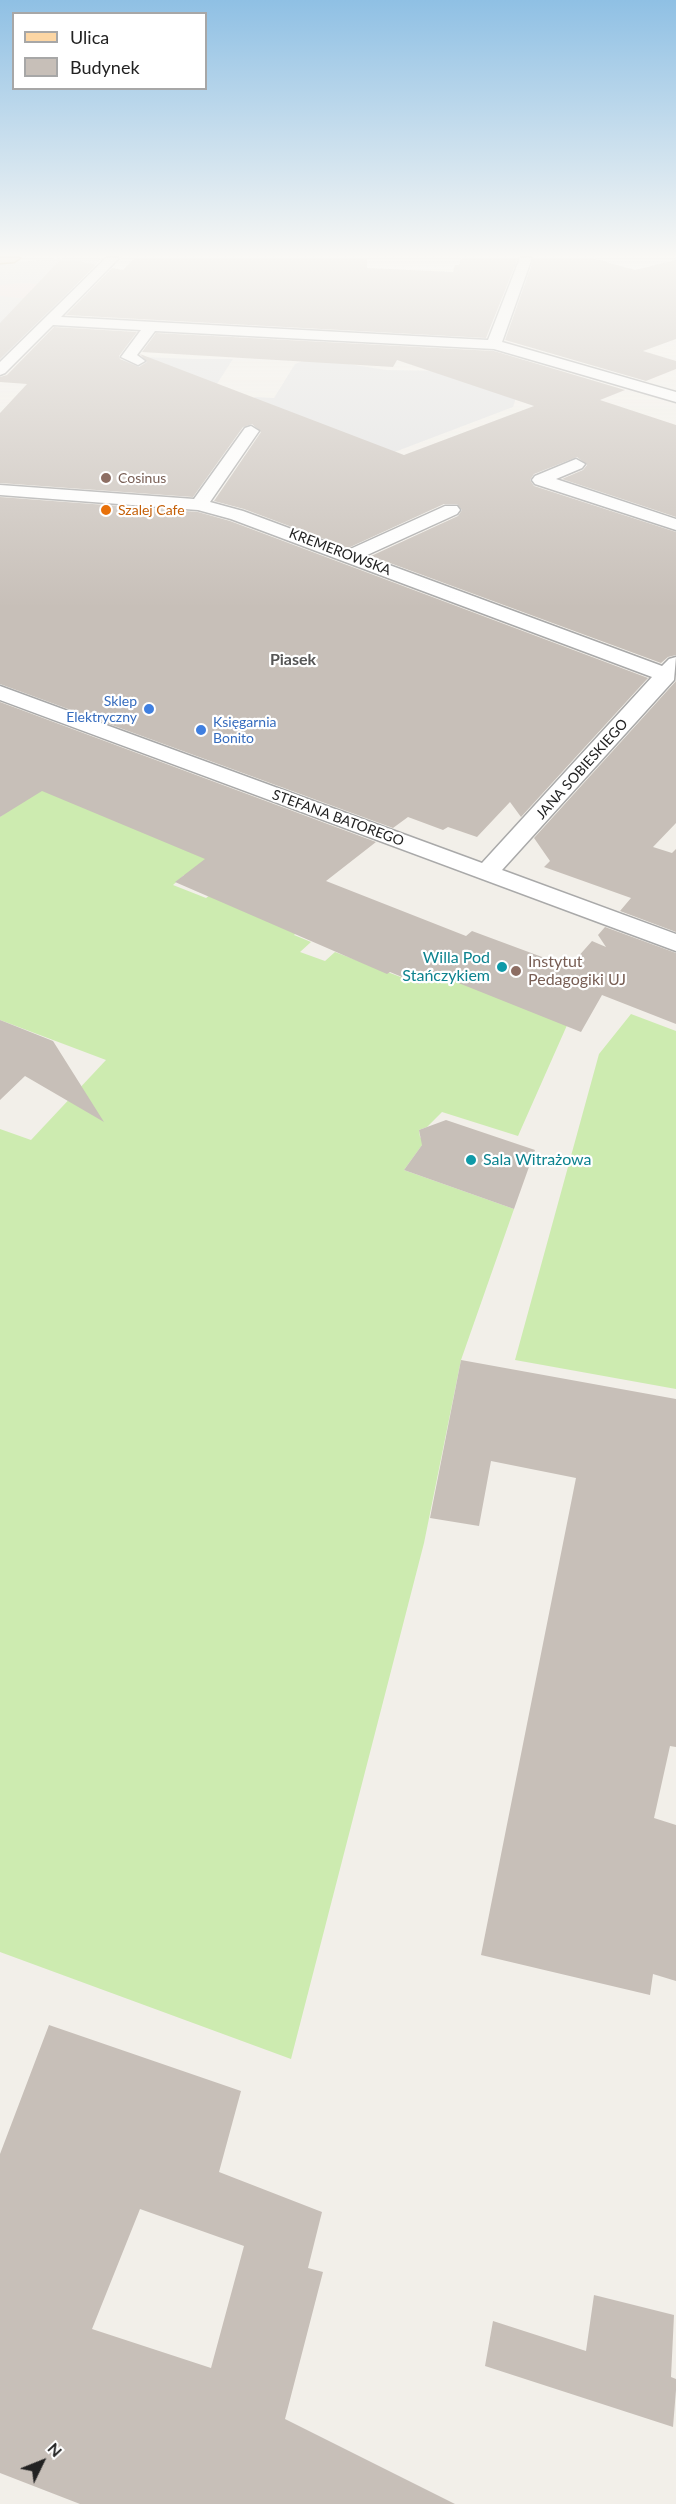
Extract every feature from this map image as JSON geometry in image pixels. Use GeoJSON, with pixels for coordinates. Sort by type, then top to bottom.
{"type":"FeatureCollection","features":[{"type":"Feature","properties":{"kind":"street"},"geometry":{"type":"LineString","coordinates":[[600,375],[676,398]]}},
{"type":"Feature","properties":{"kind":"street"},"geometry":{"type":"LineString","coordinates":[[199,505],[251,431]]}},
{"type":"Feature","properties":{"kind":"street"},"geometry":{"type":"LineString","coordinates":[[576,464],[541,480],[676,525]]}},
{"type":"Feature","properties":{"kind":"street","name":"KREMEROWSKA"},"geometry":{"type":"LineString","coordinates":[[0,489],[199,505],[267,525],[671,669]]}},
{"type":"Feature","properties":{"kind":"street"},"geometry":{"type":"LineString","coordinates":[[350,556],[451,510]]}},
{"type":"Feature","properties":{"kind":"street","name":"JANA SOBIESKIEGO"},"geometry":{"type":"LineString","coordinates":[[486,873],[671,669]]}},
{"type":"Feature","properties":{"kind":"street","name":"STEFANA BATOREGO"},"geometry":{"type":"LineString","coordinates":[[0,693],[676,943]]}},
{"type":"Feature","properties":{"kind":"green space"},"geometry":{"type":"Polygon","coordinates":[[[42,785],[189,842],[296,933],[294,935],[311,942],[300,952],[325,961],[335,952],[419,984],[434,969],[568,1023],[518,1136],[442,1112],[427,1127],[419,1130],[420,1137],[425,1141],[404,1170],[514,1209],[461,1360],[424,1543],[291,2059],[0,1952],[0,1129],[31,1140],[106,1060],[0,1020],[0,817],[42,785]],[[184,875],[173,885],[206,898],[218,889],[184,875]]]}},
{"type":"Feature","properties":{"kind":"green space"},"geometry":{"type":"Polygon","coordinates":[[[631,1014],[676,1031],[676,1389],[515,1360],[599,1054],[631,1014]]]}},
{"type":"Feature","properties":{"kind":"shaded area"},"geometry":{"type":"Polygon","coordinates":[[[142,375],[223,375],[204,404],[142,375]]]}},
{"type":"Feature","properties":{"kind":"shaded area"},"geometry":{"type":"Polygon","coordinates":[[[288,375],[469,375],[520,386],[513,407],[392,453],[238,417],[255,397],[274,398],[288,375]]]}},
{"type":"Feature","properties":{"kind":"building"},"geometry":{"type":"Polygon","coordinates":[[[7,375],[195,375],[404,455],[534,406],[441,375],[574,375],[625,390],[600,400],[676,425],[676,517],[562,479],[583,470],[587,465],[577,457],[534,474],[530,480],[534,486],[676,532],[676,655],[668,657],[661,663],[371,556],[458,516],[462,510],[457,504],[444,504],[348,548],[244,509],[214,501],[261,432],[252,424],[243,427],[193,497],[0,483],[0,413],[27,384],[0,382],[0,377],[7,375]]]}},
{"type":"Feature","properties":{"kind":"building"},"geometry":{"type":"Polygon","coordinates":[[[625,375],[661,375],[646,381],[625,375]]]}},
{"type":"Feature","properties":{"kind":"building"},"geometry":{"type":"Polygon","coordinates":[[[0,497],[198,512],[230,521],[648,678],[521,817],[510,802],[477,837],[448,827],[443,830],[408,817],[393,828],[0,684],[0,497]]]}},
{"type":"Feature","properties":{"kind":"building"},"geometry":{"type":"Polygon","coordinates":[[[676,681],[676,823],[653,847],[672,853],[676,849],[676,932],[620,911],[631,898],[544,867],[550,861],[534,838],[676,681]]]}},
{"type":"Feature","properties":{"kind":"building"},"geometry":{"type":"Polygon","coordinates":[[[0,702],[376,842],[326,881],[466,936],[472,931],[569,967],[592,941],[606,947],[598,935],[605,927],[676,953],[676,1024],[602,995],[581,1032],[431,972],[419,984],[390,972],[387,974],[175,882],[205,859],[42,791],[0,817],[0,702]]]}},
{"type":"Feature","properties":{"kind":"building"},"geometry":{"type":"Polygon","coordinates":[[[0,1020],[53,1041],[104,1122],[25,1076],[0,1100],[0,1020]]]}},
{"type":"Feature","properties":{"kind":"building","name":"Sala Witrażowa"},"geometry":{"type":"Polygon","coordinates":[[[446,1120],[535,1150],[514,1209],[404,1170],[422,1145],[419,1130],[446,1120]]]}},
{"type":"Feature","properties":{"kind":"building"},"geometry":{"type":"Polygon","coordinates":[[[461,1360],[676,1399],[676,1747],[670,1746],[654,1818],[676,1825],[676,1981],[653,1974],[650,1995],[481,1955],[576,1478],[491,1461],[479,1526],[430,1518],[461,1360]]]}},
{"type":"Feature","properties":{"kind":"building"},"geometry":{"type":"Polygon","coordinates":[[[49,2025],[241,2091],[219,2172],[322,2212],[308,2268],[323,2272],[285,2419],[455,2504],[80,2504],[0,2473],[0,2154],[49,2025]],[[140,2209],[92,2329],[211,2368],[244,2246],[140,2209]]]}},
{"type":"Feature","properties":{"kind":"building"},"geometry":{"type":"Polygon","coordinates":[[[594,2295],[674,2315],[671,2377],[676,2379],[676,2390],[673,2427],[485,2366],[493,2321],[586,2351],[594,2295]]]}},
{"type":"Feature","properties":{"kind":"place","name":"Cosinus"},"geometry":{"type":"Point","coordinates":[106,478]}},
{"type":"Feature","properties":{"kind":"place","name":"Szalej Cafe"},"geometry":{"type":"Point","coordinates":[106,510]}},
{"type":"Feature","properties":{"kind":"place","name":"Sklep Elektryczny"},"geometry":{"type":"Point","coordinates":[149,709]}},
{"type":"Feature","properties":{"kind":"place","name":"Księgarnia Bonito"},"geometry":{"type":"Point","coordinates":[201,730]}},
{"type":"Feature","properties":{"kind":"place","name":"Willa Pod Stańczykiem"},"geometry":{"type":"Point","coordinates":[502,967]}},
{"type":"Feature","properties":{"kind":"place","name":"Instytut Pedagogiki UJ"},"geometry":{"type":"Point","coordinates":[516,971]}},
{"type":"Feature","properties":{"kind":"place","name":"Sala Witrażowa"},"geometry":{"type":"Point","coordinates":[471,1160]}},
{"type":"Feature","properties":{"kind":"district","name":"Piasek"},"geometry":{"type":"Point","coordinates":[293,660]}}]}
